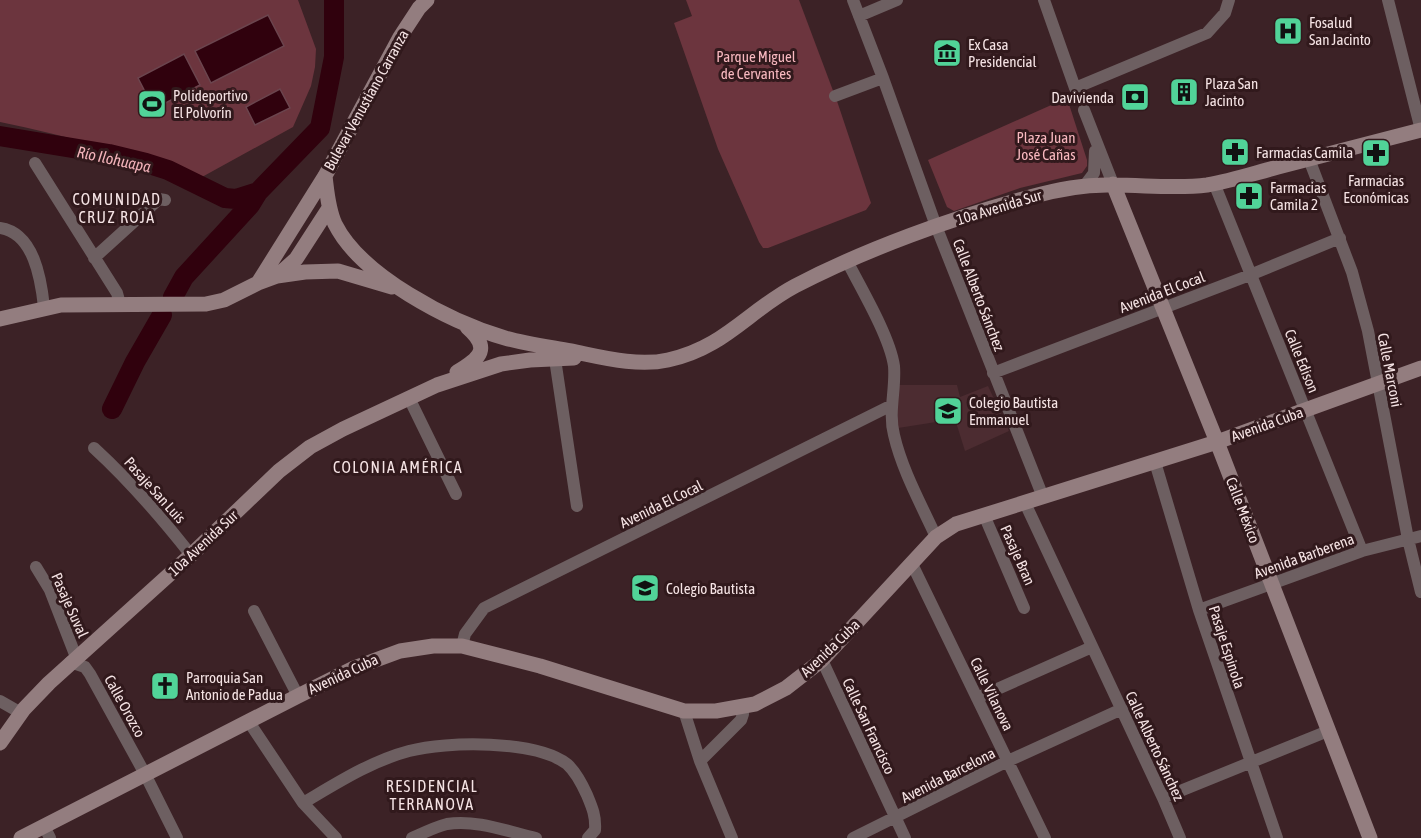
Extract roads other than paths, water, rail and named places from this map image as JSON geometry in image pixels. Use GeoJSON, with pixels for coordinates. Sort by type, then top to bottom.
{"type":"FeatureCollection","features":[{"type":"Feature","properties":{"kind":"main road","name":"Bulevar Venustiano Carranza"},"geometry":{"type":"LineString","coordinates":[[428,0],[419,8],[400,37],[325,176],[329,208],[335,224],[354,251],[400,290],[462,322]]}},
{"type":"Feature","properties":{"kind":"main road","name":"10a Avenida Sur"},"geometry":{"type":"LineString","coordinates":[[462,322],[518,341],[604,358],[646,362],[664,361],[718,341],[791,288],[847,261],[936,226],[1028,197],[1085,185],[1194,186],[1214,183],[1421,130]]}},
{"type":"Feature","properties":{"kind":"main road"},"geometry":{"type":"LineString","coordinates":[[258,283],[325,176]]}},
{"type":"Feature","properties":{"kind":"main road","name":"Calle México"},"geometry":{"type":"LineString","coordinates":[[1113,184],[1217,442],[1370,838]]}},
{"type":"Feature","properties":{"kind":"main road"},"geometry":{"type":"LineString","coordinates":[[277,276],[296,259],[329,208],[311,197]]}},
{"type":"Feature","properties":{"kind":"main road"},"geometry":{"type":"LineString","coordinates":[[0,318],[61,305],[206,304],[224,300],[277,276],[321,271],[338,272],[400,290]]}},
{"type":"Feature","properties":{"kind":"main road","name":"10a Avenida Sur"},"geometry":{"type":"LineString","coordinates":[[0,743],[21,713],[73,660],[191,555],[295,457],[343,429],[437,385],[473,363],[480,354],[481,344],[462,322]]}},
{"type":"Feature","properties":{"kind":"main road","name":"10a Avenida Sur"},"geometry":{"type":"LineString","coordinates":[[437,385],[501,364],[530,360],[604,358]]}},
{"type":"Feature","properties":{"kind":"main road","name":"Avenida Cuba"},"geometry":{"type":"LineString","coordinates":[[21,838],[47,832],[145,774],[298,696],[354,669],[400,651],[433,646],[462,646],[540,666],[684,711],[716,711],[755,704],[786,688],[822,660],[936,537],[956,524],[1217,442],[1421,368]]}},
{"type":"Feature","properties":{"kind":"street","name":"Calle Alberto Sánchez"},"geometry":{"type":"LineString","coordinates":[[853,0],[936,226],[1043,497]]}},
{"type":"Feature","properties":{"kind":"street"},"geometry":{"type":"LineString","coordinates":[[859,16],[897,0]]}},
{"type":"Feature","properties":{"kind":"street"},"geometry":{"type":"LineString","coordinates":[[1044,0],[1075,88],[1207,33],[1225,13],[1229,0]]}},
{"type":"Feature","properties":{"kind":"street"},"geometry":{"type":"LineString","coordinates":[[1388,0],[1421,130]]}},
{"type":"Feature","properties":{"kind":"street"},"geometry":{"type":"LineString","coordinates":[[835,96],[883,78]]}},
{"type":"Feature","properties":{"kind":"street"},"geometry":{"type":"LineString","coordinates":[[1084,110],[1113,184]]}},
{"type":"Feature","properties":{"kind":"street"},"geometry":{"type":"LineString","coordinates":[[1085,185],[1094,173],[1095,141]]}},
{"type":"Feature","properties":{"kind":"street","name":"Calle Marconi"},"geometry":{"type":"LineString","coordinates":[[1309,159],[1352,272],[1368,331],[1408,539],[1421,592]]}},
{"type":"Feature","properties":{"kind":"street"},"geometry":{"type":"LineString","coordinates":[[35,163],[117,293],[120,304]]}},
{"type":"Feature","properties":{"kind":"street","name":"Calle Edison"},"geometry":{"type":"LineString","coordinates":[[1214,183],[1362,551]]}},
{"type":"Feature","properties":{"kind":"street"},"geometry":{"type":"LineString","coordinates":[[94,258],[159,199],[165,200]]}},
{"type":"Feature","properties":{"kind":"street"},"geometry":{"type":"LineString","coordinates":[[0,228],[27,244],[37,267],[44,307]]}},
{"type":"Feature","properties":{"kind":"street","name":"Avenida El Cocal"},"geometry":{"type":"LineString","coordinates":[[993,373],[1250,275],[1340,238]]}},
{"type":"Feature","properties":{"kind":"street"},"geometry":{"type":"LineString","coordinates":[[847,261],[872,309],[891,356],[894,380],[893,434],[910,480],[936,537]]}},
{"type":"Feature","properties":{"kind":"street"},"geometry":{"type":"LineString","coordinates":[[555,359],[577,506]]}},
{"type":"Feature","properties":{"kind":"street"},"geometry":{"type":"LineString","coordinates":[[409,398],[456,494]]}},
{"type":"Feature","properties":{"kind":"street","name":"Avenida El Cocal"},"geometry":{"type":"LineString","coordinates":[[462,646],[465,634],[484,608],[892,405]]}},
{"type":"Feature","properties":{"kind":"street","name":"Pasaje San Luis"},"geometry":{"type":"LineString","coordinates":[[94,448],[126,478],[166,522],[191,555]]}},
{"type":"Feature","properties":{"kind":"street","name":"Pasaje Espinola"},"geometry":{"type":"LineString","coordinates":[[1155,462],[1199,610],[1277,838]]}},
{"type":"Feature","properties":{"kind":"street","name":"Calle Alberto Sánchez"},"geometry":{"type":"LineString","coordinates":[[1025,503],[1180,838]]}},
{"type":"Feature","properties":{"kind":"street","name":"Pasaje Bran"},"geometry":{"type":"LineString","coordinates":[[984,515],[1024,608]]}},
{"type":"Feature","properties":{"kind":"street","name":"Avenida Barberena"},"geometry":{"type":"LineString","coordinates":[[1199,610],[1362,551],[1421,536]]}},
{"type":"Feature","properties":{"kind":"street","name":"Calle Vilanova"},"geometry":{"type":"LineString","coordinates":[[912,564],[1045,838]]}},
{"type":"Feature","properties":{"kind":"street","name":"Pasaje Suval"},"geometry":{"type":"LineString","coordinates":[[36,567],[50,590],[73,660]]}},
{"type":"Feature","properties":{"kind":"street"},"geometry":{"type":"LineString","coordinates":[[254,610],[298,696]]}},
{"type":"Feature","properties":{"kind":"street"},"geometry":{"type":"LineString","coordinates":[[977,698],[1092,647]]}},
{"type":"Feature","properties":{"kind":"street","name":"Calle Orozco"},"geometry":{"type":"LineString","coordinates":[[73,660],[90,674],[177,838]]}},
{"type":"Feature","properties":{"kind":"street","name":"Calle San Francisco"},"geometry":{"type":"LineString","coordinates":[[822,660],[905,838]]}},
{"type":"Feature","properties":{"kind":"street"},"geometry":{"type":"LineString","coordinates":[[0,701],[21,713]]}},
{"type":"Feature","properties":{"kind":"street"},"geometry":{"type":"LineString","coordinates":[[700,761],[741,720],[742,706]]}},
{"type":"Feature","properties":{"kind":"street","name":"Avenida Barcelona"},"geometry":{"type":"LineString","coordinates":[[853,838],[1008,761],[1122,709]]}},
{"type":"Feature","properties":{"kind":"street"},"geometry":{"type":"LineString","coordinates":[[684,711],[700,761],[732,838]]}},
{"type":"Feature","properties":{"kind":"street"},"geometry":{"type":"LineString","coordinates":[[249,722],[303,803],[336,838]]}},
{"type":"Feature","properties":{"kind":"street"},"geometry":{"type":"LineString","coordinates":[[1163,798],[1328,731]]}},
{"type":"Feature","properties":{"kind":"street"},"geometry":{"type":"LineString","coordinates":[[303,803],[374,763],[410,750],[451,745],[494,745],[535,751],[566,764],[575,772],[594,811],[595,830],[588,838]]}},
{"type":"Feature","properties":{"kind":"street"},"geometry":{"type":"LineString","coordinates":[[412,838],[448,824],[482,826],[536,838]]}},
{"type":"Feature","properties":{"kind":"street"},"geometry":{"type":"LineString","coordinates":[[445,838],[448,824]]}},
{"type":"Feature","properties":{"kind":"waterway"},"geometry":{"type":"LineString","coordinates":[[173,297],[184,277],[250,205],[258,192],[320,128],[334,57],[334,0]]}},
{"type":"Feature","properties":{"kind":"waterway","name":"Río Ilohuapa"},"geometry":{"type":"LineString","coordinates":[[0,136],[109,154],[146,163],[168,170],[225,198],[236,199],[258,192]]}},
{"type":"Feature","properties":{"kind":"waterway"},"geometry":{"type":"LineString","coordinates":[[112,409],[162,315]]}},
{"type":"Feature","properties":{"kind":"place","name":"Fosalud San Jacinto"},"geometry":{"type":"Point","coordinates":[1288,31]}},
{"type":"Feature","properties":{"kind":"place","name":"Ex Casa Presidencial"},"geometry":{"type":"Point","coordinates":[947,53]}},
{"type":"Feature","properties":{"kind":"place","name":"Plaza San Jacinto"},"geometry":{"type":"Point","coordinates":[1184,92]}},
{"type":"Feature","properties":{"kind":"place","name":"Davivienda"},"geometry":{"type":"Point","coordinates":[1135,97]}},
{"type":"Feature","properties":{"kind":"place","name":"Polideportivo El Polvorín"},"geometry":{"type":"Point","coordinates":[152,104]}},
{"type":"Feature","properties":{"kind":"place","name":"Farmacias Camila"},"geometry":{"type":"Point","coordinates":[1235,152]}},
{"type":"Feature","properties":{"kind":"place","name":"Farmacias Económicas"},"geometry":{"type":"Point","coordinates":[1376,153]}},
{"type":"Feature","properties":{"kind":"place","name":"Farmacias Camila 2"},"geometry":{"type":"Point","coordinates":[1249,196]}},
{"type":"Feature","properties":{"kind":"place","name":"Colegio Bautista Emmanuel"},"geometry":{"type":"Point","coordinates":[948,411]}},
{"type":"Feature","properties":{"kind":"place","name":"Colegio Bautista"},"geometry":{"type":"Point","coordinates":[645,588]}},
{"type":"Feature","properties":{"kind":"place","name":"Parroquia San Antonio de Padua"},"geometry":{"type":"Point","coordinates":[165,686]}},
{"type":"Feature","properties":{"kind":"district","name":"COMUNIDAD CRUZ ROJA"},"geometry":{"type":"Point","coordinates":[117,208]}},
{"type":"Feature","properties":{"kind":"district","name":"COLONIA AMÉRICA"},"geometry":{"type":"Point","coordinates":[398,467]}},
{"type":"Feature","properties":{"kind":"district","name":"RESIDENCIAL TERRANOVA"},"geometry":{"type":"Point","coordinates":[432,795]}},
{"type":"Feature","properties":{"kind":"park label","name":"Parque Miguel de Cervantes"},"geometry":{"type":"Point","coordinates":[756,64]}},
{"type":"Feature","properties":{"kind":"park label","name":"Plaza Juan José Cañas"},"geometry":{"type":"Point","coordinates":[1046,146]}}]}
